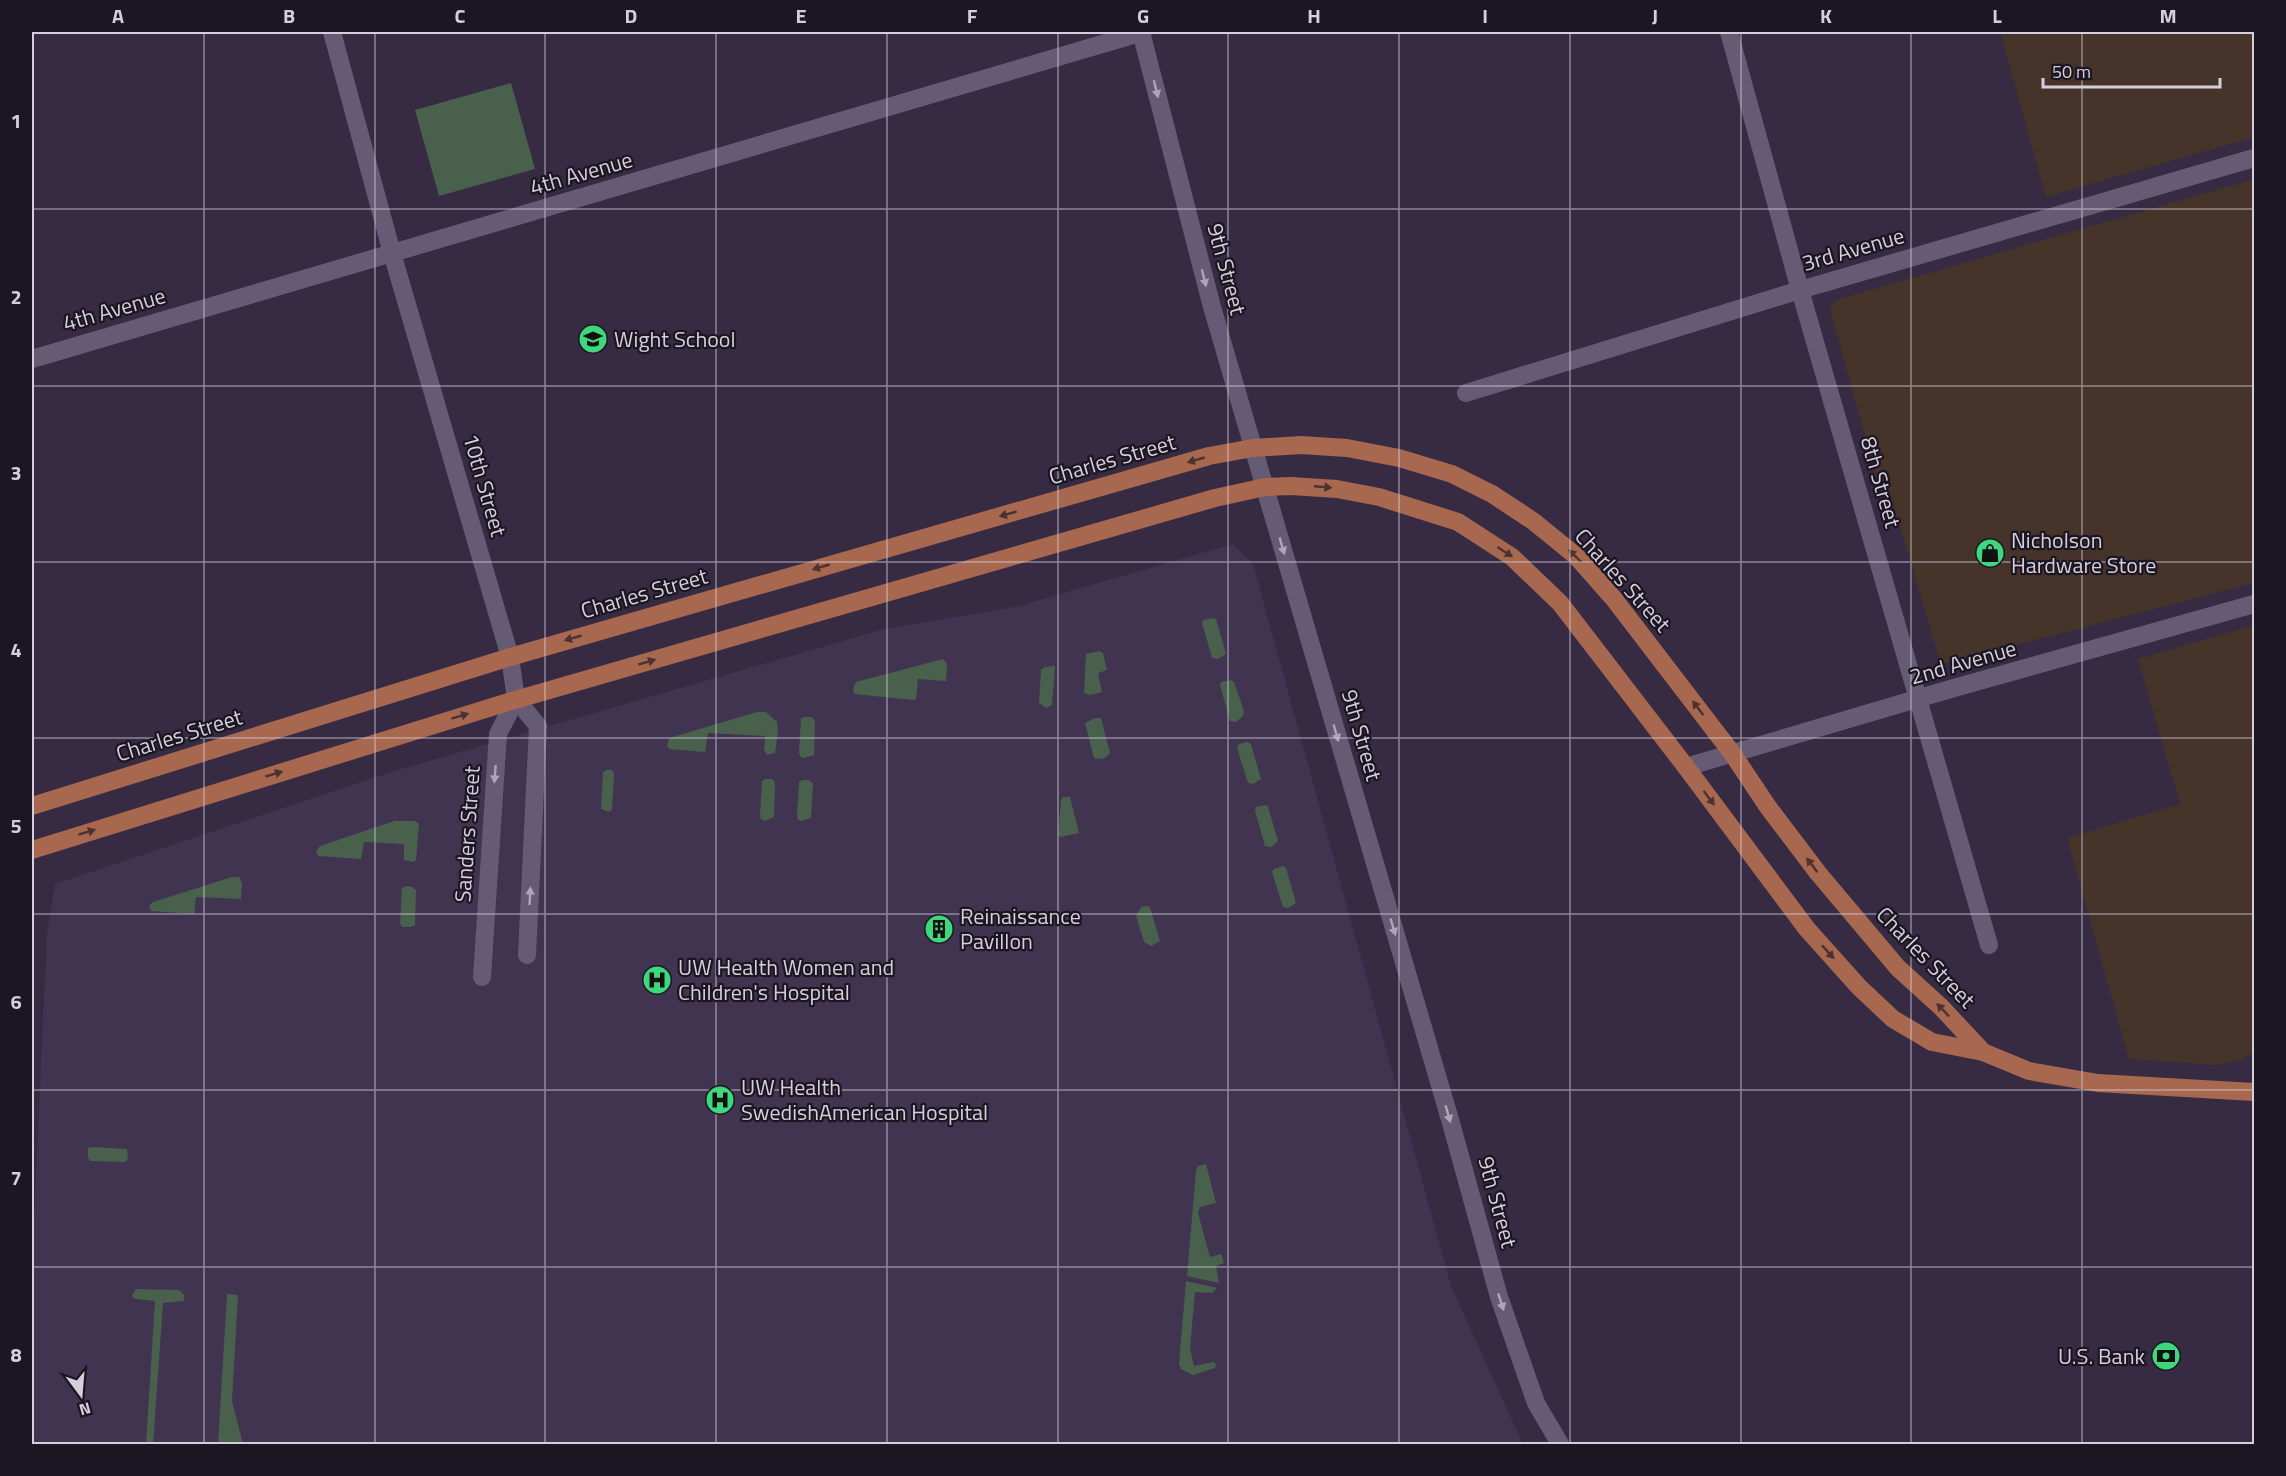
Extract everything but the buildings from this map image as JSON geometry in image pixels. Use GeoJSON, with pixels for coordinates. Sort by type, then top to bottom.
{"type":"FeatureCollection","features":[{"type":"Feature","properties":{"kind":"main road","name":"Charles Street"},"geometry":{"type":"LineString","coordinates":[[32,806],[510,657],[1209,456],[1253,448],[1294,445],[1357,450],[1399,458],[1452,474],[1492,494],[1533,521],[1576,556],[1614,598],[1732,753],[1768,807],[1826,882],[1898,968],[1941,1007],[1983,1052]]}},
{"type":"Feature","properties":{"kind":"main road","name":"Charles Street"},"geometry":{"type":"LineString","coordinates":[[32,850],[516,699],[1215,498],[1265,488],[1312,486],[1379,497],[1458,522],[1512,557],[1560,603],[1807,929],[1859,987],[1893,1019],[1932,1042],[1983,1052],[2029,1071],[2098,1083],[2254,1092]]}},
{"type":"Feature","properties":{"kind":"street","name":"10th Street"},"geometry":{"type":"LineString","coordinates":[[332,32],[392,253],[510,657],[516,699]]}},
{"type":"Feature","properties":{"kind":"street","name":"4th Avenue"},"geometry":{"type":"LineString","coordinates":[[32,359],[1142,32]]}},
{"type":"Feature","properties":{"kind":"street","name":"9th Street"},"geometry":{"type":"LineString","coordinates":[[1142,32],[1212,307],[1447,1111],[1499,1297],[1536,1403],[1560,1444]]}},
{"type":"Feature","properties":{"kind":"street","name":"8th Street"},"geometry":{"type":"LineString","coordinates":[[1728,32],[1989,945]]}},
{"type":"Feature","properties":{"kind":"street","name":"3rd Avenue"},"geometry":{"type":"LineString","coordinates":[[1466,393],[1800,290],[2254,158]]}},
{"type":"Feature","properties":{"kind":"street","name":"2nd Avenue"},"geometry":{"type":"LineString","coordinates":[[1686,767],[2254,604]]}},
{"type":"Feature","properties":{"kind":"street"},"geometry":{"type":"LineString","coordinates":[[516,699],[538,726],[527,954]]}},
{"type":"Feature","properties":{"kind":"street","name":"Sanders Street"},"geometry":{"type":"LineString","coordinates":[[482,977],[498,734],[516,699]]}},
{"type":"Feature","properties":{"kind":"shaded area"},"geometry":{"type":"Polygon","coordinates":[[[2000,32],[2254,32],[2254,137],[2046,197],[2000,32]]]}},
{"type":"Feature","properties":{"kind":"shaded area"},"geometry":{"type":"Polygon","coordinates":[[[2254,179],[2254,583],[1946,663],[1939,658],[1891,496],[1880,489],[1830,310],[1832,304],[1836,300],[2254,179]]]}},
{"type":"Feature","properties":{"kind":"shaded area","name":"UW Health SwedishAmerican Hospital"},"geometry":{"type":"Polygon","coordinates":[[[1233,544],[1253,564],[1451,1286],[1522,1442],[1519,1444],[32,1444],[32,1266],[47,933],[55,884],[391,772],[884,629],[1019,606],[1233,544]]]}},
{"type":"Feature","properties":{"kind":"shaded area"},"geometry":{"type":"Polygon","coordinates":[[[2248,627],[2254,629],[2254,1051],[2243,1059],[2218,1065],[2129,1059],[2067,838],[2180,804],[2138,659],[2248,627]]]}},
{"type":"Feature","properties":{"kind":"green space"},"geometry":{"type":"Polygon","coordinates":[[[511,83],[535,169],[439,196],[415,110],[511,83]]]}},
{"type":"Feature","properties":{"kind":"green space"},"geometry":{"type":"Polygon","coordinates":[[[1216,619],[1226,654],[1218,659],[1212,658],[1202,623],[1203,620],[1216,619]]]}},
{"type":"Feature","properties":{"kind":"green space"},"geometry":{"type":"Polygon","coordinates":[[[1099,651],[1103,653],[1107,670],[1098,673],[1102,692],[1090,695],[1084,693],[1086,654],[1099,651]]]}},
{"type":"Feature","properties":{"kind":"green space"},"geometry":{"type":"Polygon","coordinates":[[[943,659],[947,664],[946,681],[918,679],[916,699],[854,694],[853,689],[856,682],[943,659]]]}},
{"type":"Feature","properties":{"kind":"green space"},"geometry":{"type":"Polygon","coordinates":[[[1055,666],[1052,705],[1046,708],[1039,703],[1041,670],[1055,666]]]}},
{"type":"Feature","properties":{"kind":"green space"},"geometry":{"type":"Polygon","coordinates":[[[1231,680],[1234,682],[1244,711],[1243,716],[1236,722],[1230,721],[1220,685],[1221,682],[1231,680]]]}},
{"type":"Feature","properties":{"kind":"green space"},"geometry":{"type":"Polygon","coordinates":[[[757,712],[766,712],[777,722],[775,753],[767,755],[764,749],[765,736],[708,733],[705,752],[669,749],[667,746],[669,738],[757,712]]]}},
{"type":"Feature","properties":{"kind":"green space"},"geometry":{"type":"Polygon","coordinates":[[[812,717],[815,721],[814,755],[804,758],[799,753],[801,718],[812,717]]]}},
{"type":"Feature","properties":{"kind":"green space"},"geometry":{"type":"Polygon","coordinates":[[[1101,718],[1110,753],[1101,759],[1094,758],[1085,723],[1101,718]]]}},
{"type":"Feature","properties":{"kind":"green space"},"geometry":{"type":"Polygon","coordinates":[[[1248,742],[1251,744],[1261,779],[1253,784],[1248,783],[1237,748],[1239,744],[1248,742]]]}},
{"type":"Feature","properties":{"kind":"green space"},"geometry":{"type":"Polygon","coordinates":[[[612,770],[614,774],[612,810],[609,812],[601,809],[603,772],[612,770]]]}},
{"type":"Feature","properties":{"kind":"green space"},"geometry":{"type":"Polygon","coordinates":[[[772,779],[775,783],[774,817],[765,821],[760,816],[762,781],[772,779]]]}},
{"type":"Feature","properties":{"kind":"green space"},"geometry":{"type":"Polygon","coordinates":[[[809,780],[813,784],[811,818],[802,821],[798,820],[797,816],[799,782],[809,780]]]}},
{"type":"Feature","properties":{"kind":"green space"},"geometry":{"type":"Polygon","coordinates":[[[1063,797],[1070,797],[1079,833],[1061,837],[1058,835],[1063,797]]]}},
{"type":"Feature","properties":{"kind":"green space"},"geometry":{"type":"Polygon","coordinates":[[[1266,805],[1278,841],[1271,847],[1265,846],[1255,811],[1256,807],[1266,805]]]}},
{"type":"Feature","properties":{"kind":"green space"},"geometry":{"type":"Polygon","coordinates":[[[394,821],[415,821],[419,824],[416,860],[413,862],[404,860],[404,844],[364,842],[361,859],[318,856],[316,851],[320,846],[394,821]]]}},
{"type":"Feature","properties":{"kind":"green space"},"geometry":{"type":"Polygon","coordinates":[[[1283,866],[1286,868],[1296,903],[1288,908],[1283,907],[1272,872],[1283,866]]]}},
{"type":"Feature","properties":{"kind":"green space"},"geometry":{"type":"Polygon","coordinates":[[[232,877],[239,877],[242,884],[241,899],[196,897],[194,914],[151,911],[149,906],[153,902],[232,877]]]}},
{"type":"Feature","properties":{"kind":"green space"},"geometry":{"type":"Polygon","coordinates":[[[406,886],[416,890],[415,925],[411,927],[402,927],[400,923],[402,888],[406,886]]]}},
{"type":"Feature","properties":{"kind":"green space"},"geometry":{"type":"Polygon","coordinates":[[[1141,907],[1150,907],[1160,941],[1151,946],[1144,942],[1136,916],[1141,907]]]}},
{"type":"Feature","properties":{"kind":"green space"},"geometry":{"type":"Polygon","coordinates":[[[88,1148],[127,1149],[128,1159],[125,1162],[90,1161],[88,1148]]]}},
{"type":"Feature","properties":{"kind":"green space"},"geometry":{"type":"Polygon","coordinates":[[[1206,1164],[1216,1203],[1200,1207],[1198,1213],[1210,1257],[1221,1254],[1224,1263],[1216,1266],[1219,1283],[1187,1276],[1196,1171],[1198,1166],[1206,1164]]]}},
{"type":"Feature","properties":{"kind":"green space"},"geometry":{"type":"Polygon","coordinates":[[[1186,1281],[1217,1288],[1212,1293],[1195,1292],[1190,1348],[1194,1366],[1213,1362],[1216,1364],[1215,1368],[1193,1375],[1181,1369],[1179,1364],[1186,1281]]]}},
{"type":"Feature","properties":{"kind":"green space"},"geometry":{"type":"Polygon","coordinates":[[[136,1289],[179,1290],[184,1295],[184,1301],[163,1303],[153,1444],[146,1444],[155,1301],[135,1299],[132,1296],[136,1289]]]}},
{"type":"Feature","properties":{"kind":"green space"},"geometry":{"type":"Polygon","coordinates":[[[227,1294],[238,1295],[232,1401],[243,1444],[218,1444],[227,1294]]]}},
{"type":"Feature","properties":{"kind":"place","name":"Wight School"},"geometry":{"type":"Point","coordinates":[593,339]}},
{"type":"Feature","properties":{"kind":"place","name":"Nicholson Hardware Store"},"geometry":{"type":"Point","coordinates":[1990,553]}},
{"type":"Feature","properties":{"kind":"place","name":"Reinaissance Pavillon"},"geometry":{"type":"Point","coordinates":[939,929]}},
{"type":"Feature","properties":{"kind":"place","name":"UW Health Women and Children's Hospital"},"geometry":{"type":"Point","coordinates":[657,980]}},
{"type":"Feature","properties":{"kind":"place","name":"UW Health SwedishAmerican Hospital"},"geometry":{"type":"Point","coordinates":[720,1100]}},
{"type":"Feature","properties":{"kind":"place","name":"U.S. Bank"},"geometry":{"type":"Point","coordinates":[2166,1356]}}]}
